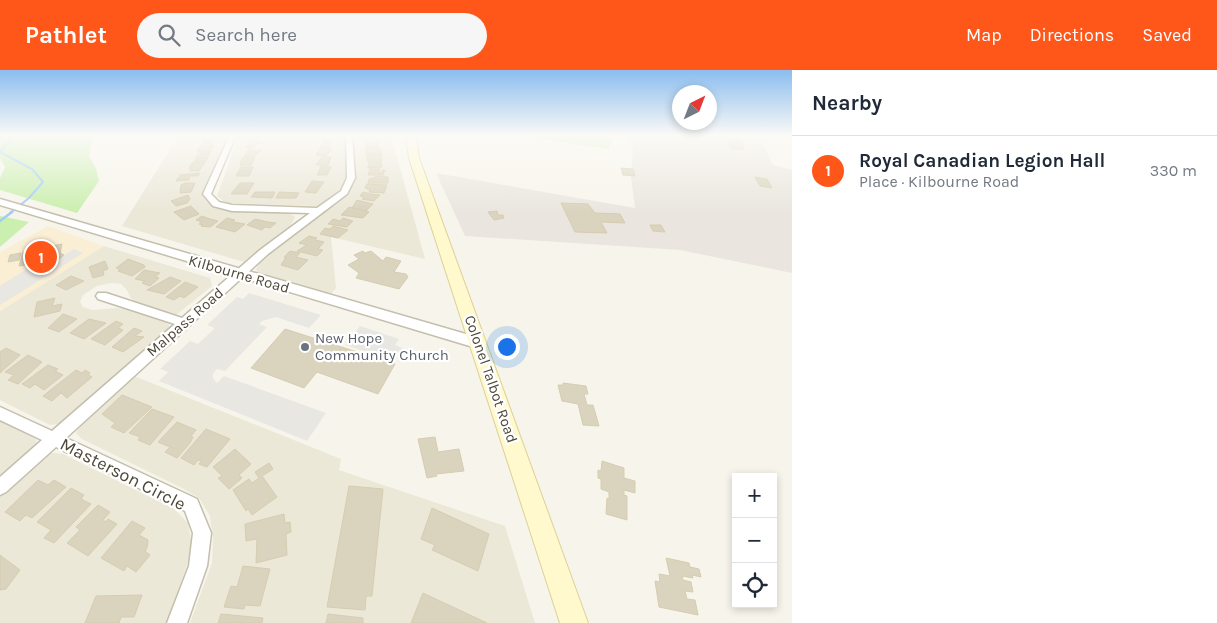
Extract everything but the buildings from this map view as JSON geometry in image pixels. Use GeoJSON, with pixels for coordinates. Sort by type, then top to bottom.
{"type":"FeatureCollection","features":[{"type":"Feature","properties":{"kind":"main road","name":"Colonel Talbot Road"},"geometry":{"type":"LineString","coordinates":[[415,161],[574,623]]}},
{"type":"Feature","properties":{"kind":"street"},"geometry":{"type":"LineString","coordinates":[[222,161],[207,194],[216,204],[232,208],[317,211]]}},
{"type":"Feature","properties":{"kind":"street","name":"Malpass Road"},"geometry":{"type":"LineString","coordinates":[[0,487],[264,252],[317,211],[336,200],[344,192],[351,178],[350,161]]}},
{"type":"Feature","properties":{"kind":"street","name":"Kilbourne Road"},"geometry":{"type":"LineString","coordinates":[[0,202],[478,343]]}},
{"type":"Feature","properties":{"kind":"street"},"geometry":{"type":"LineString","coordinates":[[102,296],[184,323]]}},
{"type":"Feature","properties":{"kind":"street","name":"Masterson Circle"},"geometry":{"type":"LineString","coordinates":[[0,413],[191,505],[202,533],[198,566],[177,623]]}},
{"type":"Feature","properties":{"kind":"shaded area"},"geometry":{"type":"Polygon","coordinates":[[[163,161],[220,161],[209,188],[208,202],[218,208],[289,213],[295,217],[289,228],[244,262],[122,226],[163,161]]]}},
{"type":"Feature","properties":{"kind":"shaded area"},"geometry":{"type":"Polygon","coordinates":[[[230,161],[346,161],[347,176],[345,183],[332,199],[319,206],[226,203],[217,196],[230,161]]]}},
{"type":"Feature","properties":{"kind":"shaded area"},"geometry":{"type":"Polygon","coordinates":[[[354,161],[398,161],[425,259],[331,237],[336,288],[329,296],[265,278],[258,273],[256,269],[259,263],[285,240],[339,202],[349,192],[356,176],[354,161]]]}},
{"type":"Feature","properties":{"kind":"shaded area"},"geometry":{"type":"Polygon","coordinates":[[[632,161],[771,161],[773,165],[792,170],[792,273],[680,250],[465,236],[436,173],[635,208],[631,177],[632,161]]]}},
{"type":"Feature","properties":{"kind":"shaded area"},"geometry":{"type":"Polygon","coordinates":[[[48,226],[104,246],[0,311],[0,252],[48,226]]]}},
{"type":"Feature","properties":{"kind":"shaded area"},"geometry":{"type":"Polygon","coordinates":[[[104,246],[210,278],[212,286],[176,315],[137,303],[121,284],[111,283],[97,286],[83,295],[80,302],[83,307],[92,310],[118,308],[132,310],[166,322],[170,326],[165,334],[69,418],[59,424],[50,425],[0,400],[0,311],[104,246]]]}},
{"type":"Feature","properties":{"kind":"shaded area"},"geometry":{"type":"Polygon","coordinates":[[[74,249],[83,253],[0,305],[0,286],[36,263],[59,258],[74,249]]]}},
{"type":"Feature","properties":{"kind":"shaded area"},"geometry":{"type":"Polygon","coordinates":[[[249,293],[321,315],[309,328],[276,317],[262,321],[259,324],[267,327],[225,371],[217,369],[213,374],[213,378],[217,383],[224,376],[326,413],[307,441],[159,381],[168,372],[160,369],[190,341],[198,344],[215,328],[207,325],[237,297],[243,299],[249,293]]]}},
{"type":"Feature","properties":{"kind":"shaded area"},"geometry":{"type":"Polygon","coordinates":[[[360,326],[399,339],[395,345],[404,349],[401,354],[393,352],[390,360],[346,345],[360,326]]]}},
{"type":"Feature","properties":{"kind":"shaded area"},"geometry":{"type":"Polygon","coordinates":[[[134,376],[341,459],[339,470],[505,526],[535,623],[190,623],[212,563],[213,539],[210,516],[199,498],[82,439],[76,433],[82,422],[134,376]]]}},
{"type":"Feature","properties":{"kind":"shaded area"},"geometry":{"type":"Polygon","coordinates":[[[0,421],[36,439],[36,446],[0,481],[0,421]]]}},
{"type":"Feature","properties":{"kind":"shaded area"},"geometry":{"type":"Polygon","coordinates":[[[53,453],[63,454],[174,509],[188,523],[191,541],[188,562],[167,623],[0,623],[0,495],[41,459],[53,453]]]}},
{"type":"Feature","properties":{"kind":"green space"},"geometry":{"type":"Polygon","coordinates":[[[2,161],[92,161],[99,181],[77,213],[0,190],[0,178],[5,167],[2,161]]]}},
{"type":"Feature","properties":{"kind":"green space"},"geometry":{"type":"Polygon","coordinates":[[[0,216],[29,222],[0,247],[0,216]]]}},
{"type":"Feature","properties":{"kind":"waterway"},"geometry":{"type":"LineString","coordinates":[[10,213],[29,198],[43,182],[32,169],[17,161]]}},
{"type":"Feature","properties":{"kind":"waterway"},"geometry":{"type":"LineString","coordinates":[[0,221],[12,212]]}},
{"type":"Feature","properties":{"kind":"place","name":"Royal Canadian Legion Hall"},"geometry":{"type":"Point","coordinates":[41,257]}},
{"type":"Feature","properties":{"kind":"place","name":"New Hope Community Church"},"geometry":{"type":"Point","coordinates":[305,347]}}]}
